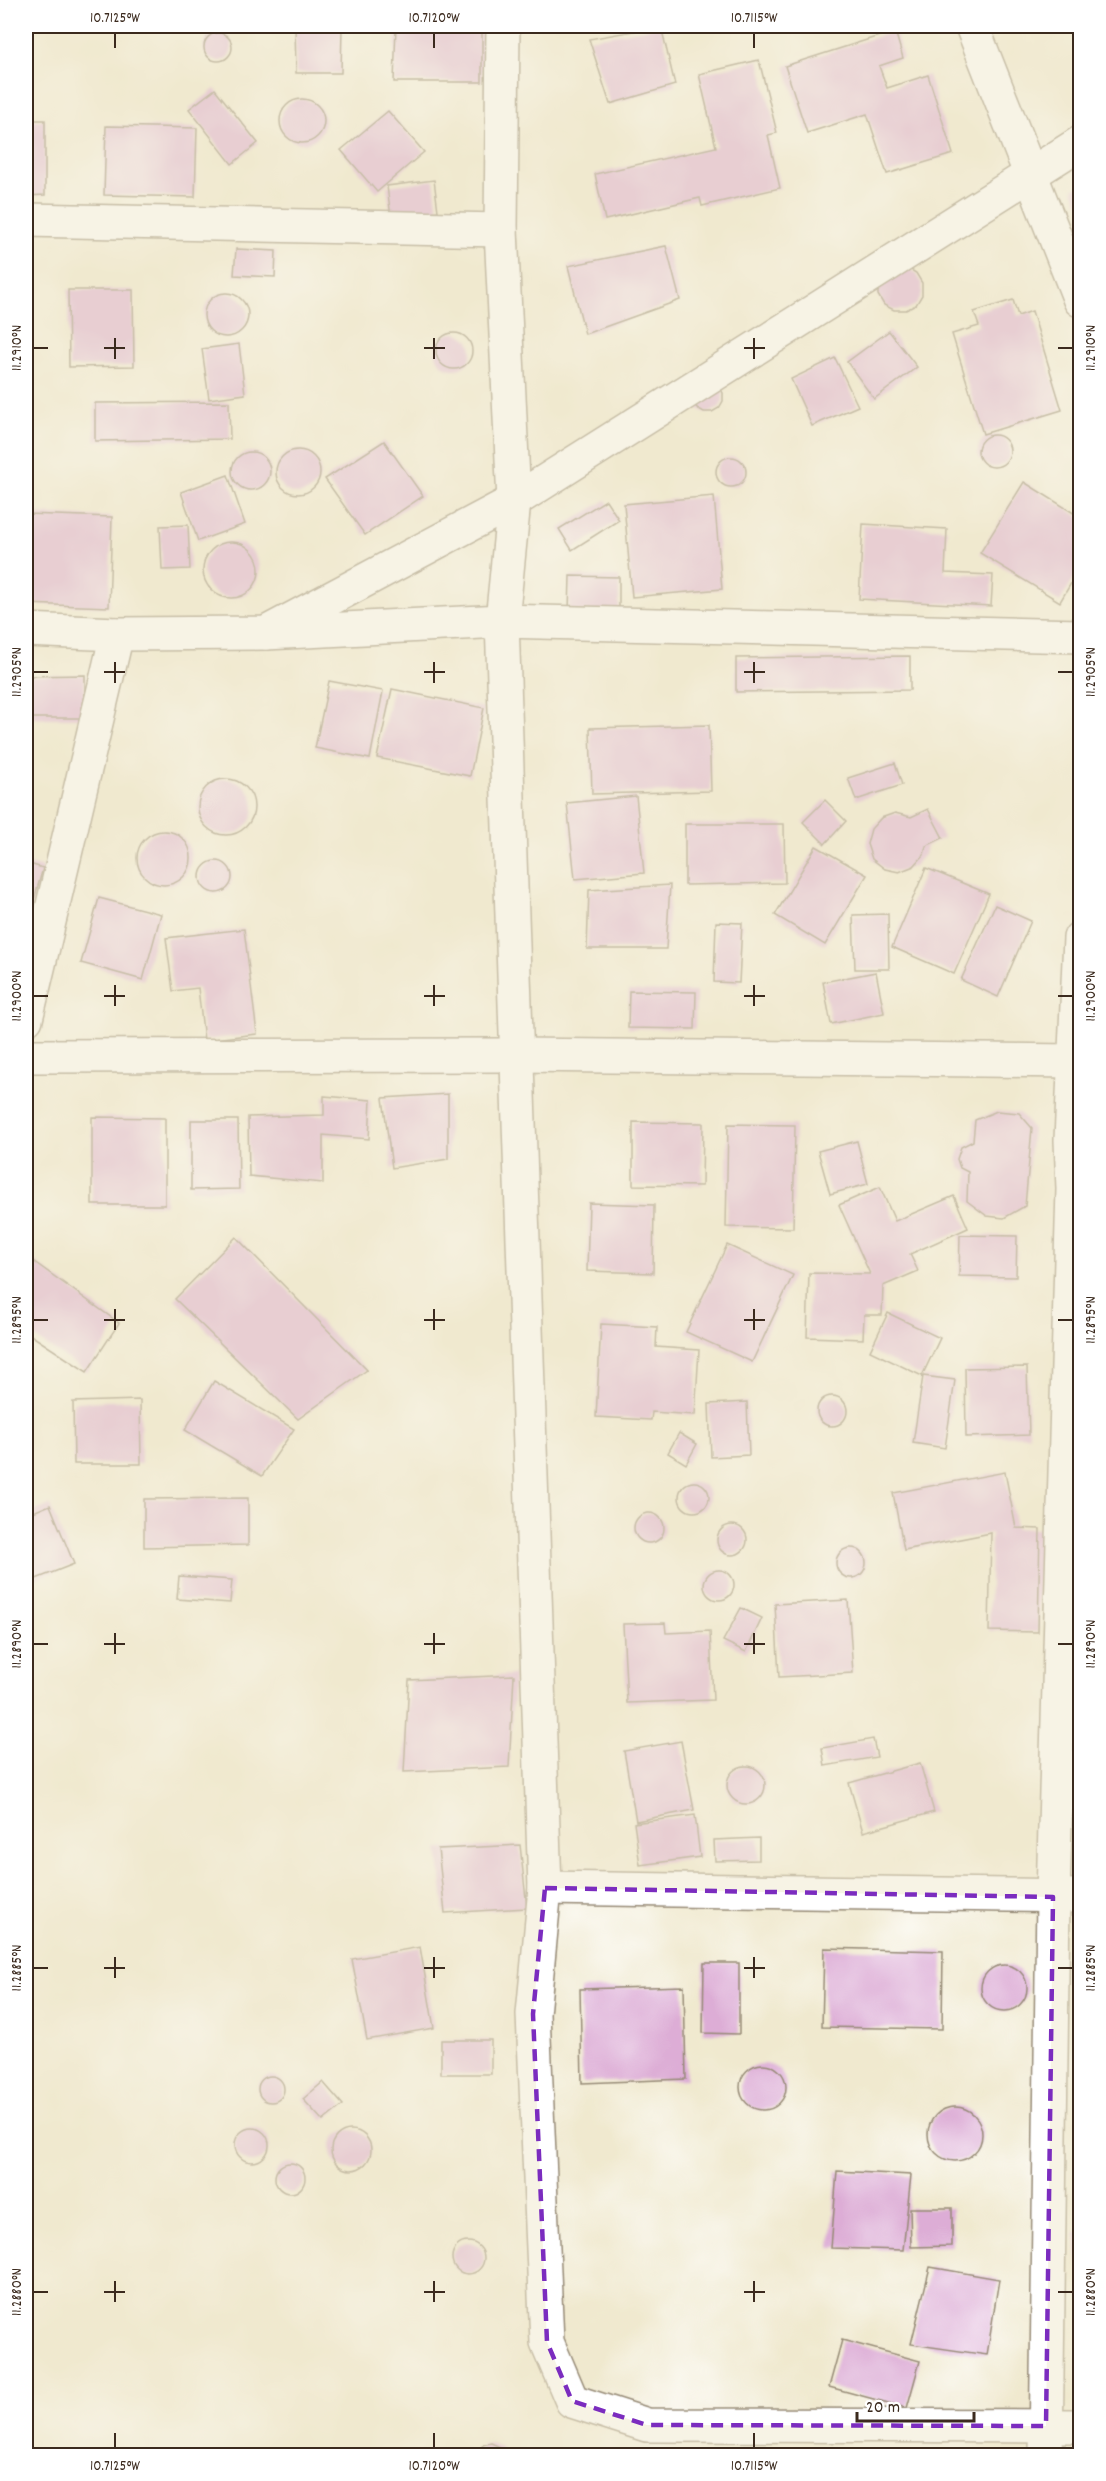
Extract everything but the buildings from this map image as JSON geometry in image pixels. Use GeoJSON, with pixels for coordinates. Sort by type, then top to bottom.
{"type":"FeatureCollection","features":[{"type":"Feature","properties":{"kind":"street"},"geometry":{"type":"LineString","coordinates":[[503,26],[501,230],[514,501],[502,621],[545,1888],[533,2014],[547,2342],[572,2401],[647,2425],[1046,2441],[1080,2426]]}},
{"type":"Feature","properties":{"kind":"street"},"geometry":{"type":"LineString","coordinates":[[972,26],[1080,300]]}},
{"type":"Feature","properties":{"kind":"street"},"geometry":{"type":"LineString","coordinates":[[266,633],[514,501],[1080,143]]}},
{"type":"Feature","properties":{"kind":"street"},"geometry":{"type":"LineString","coordinates":[[26,220],[501,230]]}},
{"type":"Feature","properties":{"kind":"street"},"geometry":{"type":"LineString","coordinates":[[26,630],[117,634],[266,633],[502,621],[1080,636]]}},
{"type":"Feature","properties":{"kind":"street"},"geometry":{"type":"LineString","coordinates":[[26,1019],[117,634]]}},
{"type":"Feature","properties":{"kind":"street"},"geometry":{"type":"LineString","coordinates":[[1046,2441],[1067,1897],[1077,1188],[1071,1140],[1080,938]]}},
{"type":"Feature","properties":{"kind":"street"},"geometry":{"type":"LineString","coordinates":[[26,1056],[517,1055],[1075,1061]]}},
{"type":"Feature","properties":{"kind":"street"},"geometry":{"type":"LineString","coordinates":[[545,1888],[1067,1897]]}},
{"type":"Feature","properties":{"kind":"highlighted area"},"geometry":{"type":"Polygon","coordinates":[[[545,1888],[1053,1897],[1046,2426],[647,2425],[572,2401],[547,2342],[533,2014],[545,1888]]]}}]}
